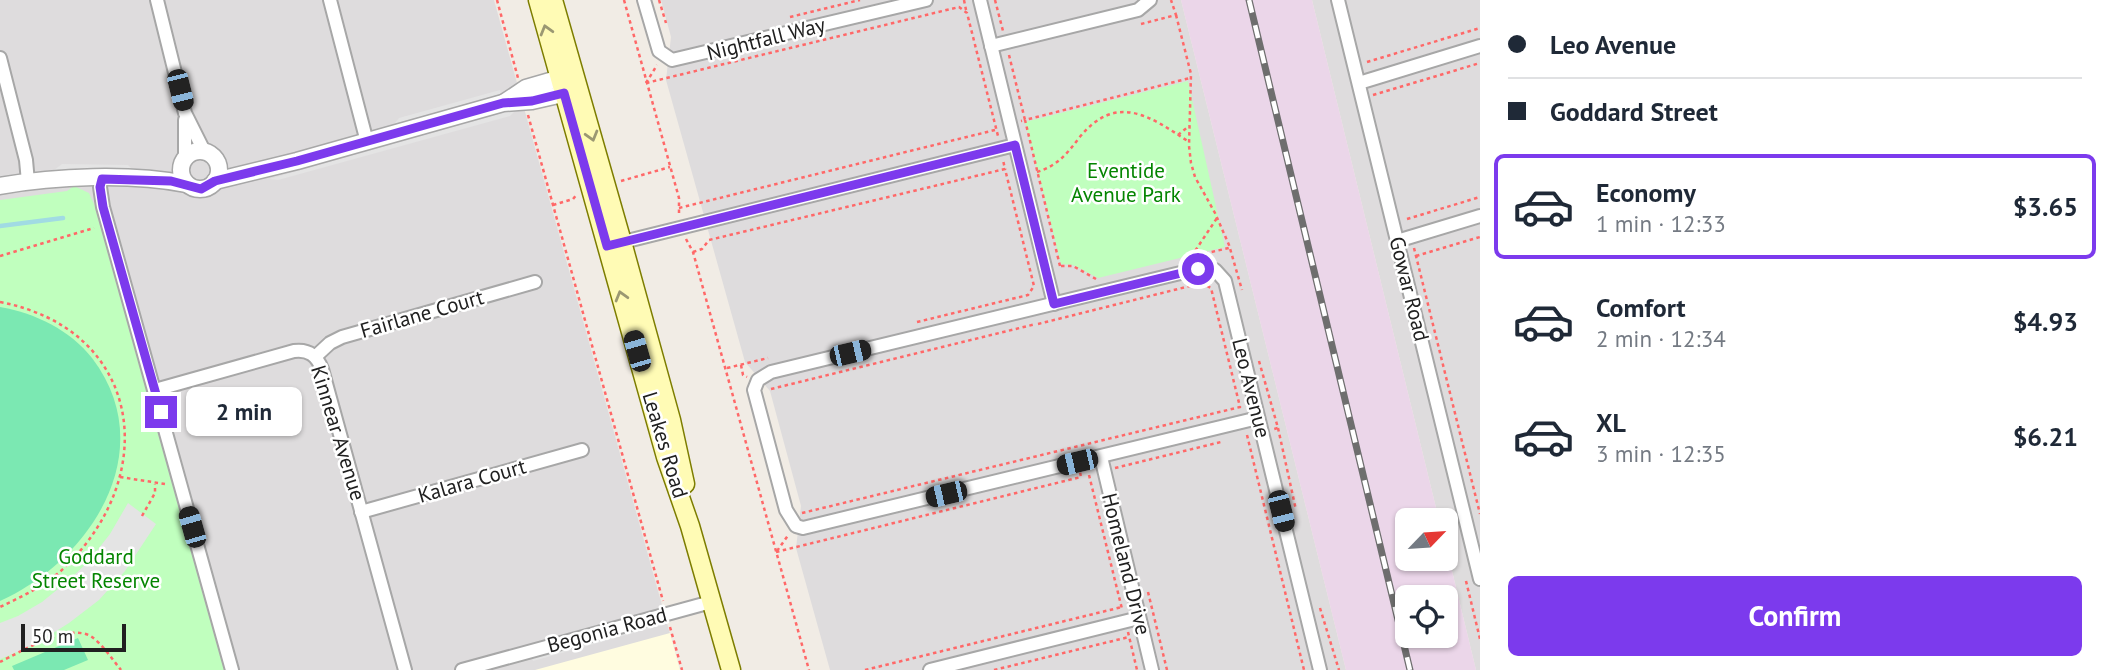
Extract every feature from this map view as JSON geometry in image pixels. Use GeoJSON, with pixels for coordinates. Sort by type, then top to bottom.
{"type":"FeatureCollection","features":[{"type":"Feature","properties":{"kind":"main road","name":"Leakes Road"},"geometry":{"type":"LineString","coordinates":[[538,0],[569,84],[615,244],[666,457],[690,526],[729,669]]}},
{"type":"Feature","properties":{"kind":"main road","name":"Leakes Road"},"geometry":{"type":"LineString","coordinates":[[553,0],[569,84]]}},
{"type":"Feature","properties":{"kind":"street"},"geometry":{"type":"LineString","coordinates":[[157,0],[185,113],[181,175],[186,184]]}},
{"type":"Feature","properties":{"kind":"street"},"geometry":{"type":"LineString","coordinates":[[330,0],[367,142]]}},
{"type":"Feature","properties":{"kind":"street","name":"Nightfall Way"},"geometry":{"type":"LineString","coordinates":[[644,0],[659,51],[673,60],[926,0]]}},
{"type":"Feature","properties":{"kind":"street"},"geometry":{"type":"LineString","coordinates":[[979,0],[1054,304]]}},
{"type":"Feature","properties":{"kind":"street"},"geometry":{"type":"LineString","coordinates":[[991,46],[1138,10],[1150,0]]}},
{"type":"Feature","properties":{"kind":"street","name":"Gowar Road"},"geometry":{"type":"LineString","coordinates":[[1338,0],[1365,81],[1362,98],[1480,579]]}},
{"type":"Feature","properties":{"kind":"street"},"geometry":{"type":"LineString","coordinates":[[1365,81],[1480,46]]}},
{"type":"Feature","properties":{"kind":"street"},"geometry":{"type":"LineString","coordinates":[[0,58],[26,160],[28,182]]}},
{"type":"Feature","properties":{"kind":"street"},"geometry":{"type":"LineString","coordinates":[[0,186],[59,178],[140,179],[186,184],[201,189],[215,181],[367,142],[569,84]]}},
{"type":"Feature","properties":{"kind":"street"},"geometry":{"type":"LineString","coordinates":[[185,113],[218,168],[215,181]]}},
{"type":"Feature","properties":{"kind":"street"},"geometry":{"type":"LineString","coordinates":[[615,244],[1015,145]]}},
{"type":"Feature","properties":{"kind":"street"},"geometry":{"type":"LineString","coordinates":[[140,179],[184,160],[194,152],[249,172]]}},
{"type":"Feature","properties":{"kind":"street"},"geometry":{"type":"LineString","coordinates":[[102,179],[100,187],[103,207],[232,670]]}},
{"type":"Feature","properties":{"kind":"street"},"geometry":{"type":"LineString","coordinates":[[1397,241],[1480,216]]}},
{"type":"Feature","properties":{"kind":"street"},"geometry":{"type":"LineString","coordinates":[[1198,269],[762,376],[756,384],[754,396],[786,510],[796,526],[815,526],[1258,418]]}},
{"type":"Feature","properties":{"kind":"street","name":"Leo Avenue"},"geometry":{"type":"LineString","coordinates":[[1198,269],[1215,270],[1225,281],[1320,670]]}},
{"type":"Feature","properties":{"kind":"street","name":"Fairlane Court"},"geometry":{"type":"LineString","coordinates":[[316,356],[330,343],[342,337],[535,282]]}},
{"type":"Feature","properties":{"kind":"street","name":"Kinnear Avenue"},"geometry":{"type":"LineString","coordinates":[[155,390],[294,351],[316,356],[322,369],[405,670]]}},
{"type":"Feature","properties":{"kind":"street","name":"Kalara Court"},"geometry":{"type":"LineString","coordinates":[[361,512],[582,450]]}},
{"type":"Feature","properties":{"kind":"street","name":"Homeland Drive"},"geometry":{"type":"LineString","coordinates":[[1101,457],[1152,670]]}},
{"type":"Feature","properties":{"kind":"street","name":"Begonia Road"},"geometry":{"type":"LineString","coordinates":[[462,670],[712,602]]}},
{"type":"Feature","properties":{"kind":"street"},"geometry":{"type":"LineString","coordinates":[[930,670],[1139,618]]}},
{"type":"Feature","properties":{"kind":"path"},"geometry":{"type":"LineString","coordinates":[[497,0],[682,670]]}},
{"type":"Feature","properties":{"kind":"path"},"geometry":{"type":"LineString","coordinates":[[624,0],[679,198],[679,228],[693,252],[809,670]]}},
{"type":"Feature","properties":{"kind":"path"},"geometry":{"type":"LineString","coordinates":[[659,0],[666,25]]}},
{"type":"Feature","properties":{"kind":"path"},"geometry":{"type":"LineString","coordinates":[[911,323],[1028,295],[1034,286],[964,0]]}},
{"type":"Feature","properties":{"kind":"path"},"geometry":{"type":"LineString","coordinates":[[995,0],[1060,267]]}},
{"type":"Feature","properties":{"kind":"path"},"geometry":{"type":"LineString","coordinates":[[646,83],[959,7],[967,13]]}},
{"type":"Feature","properties":{"kind":"path"},"geometry":{"type":"LineString","coordinates":[[1177,15],[1191,74],[1191,163],[1195,177],[1230,247],[1244,297]]}},
{"type":"Feature","properties":{"kind":"path"},"geometry":{"type":"LineString","coordinates":[[1376,94],[1365,81],[1367,62],[1480,28]]}},
{"type":"Feature","properties":{"kind":"path"},"geometry":{"type":"LineString","coordinates":[[1362,98],[1480,63]]}},
{"type":"Feature","properties":{"kind":"path"},"geometry":{"type":"LineString","coordinates":[[679,208],[996,130],[1025,120],[1190,78]]}},
{"type":"Feature","properties":{"kind":"path"},"geometry":{"type":"LineString","coordinates":[[1037,172],[1057,163],[1095,122],[1112,115],[1138,112],[1189,142]]}},
{"type":"Feature","properties":{"kind":"path"},"geometry":{"type":"LineString","coordinates":[[1178,135],[1189,126]]}},
{"type":"Feature","properties":{"kind":"path"},"geometry":{"type":"LineString","coordinates":[[693,252],[702,249],[709,240],[1005,169]]}},
{"type":"Feature","properties":{"kind":"path"},"geometry":{"type":"LineString","coordinates":[[1480,197],[1407,219],[1480,514]]}},
{"type":"Feature","properties":{"kind":"path"},"geometry":{"type":"LineString","coordinates":[[1217,218],[1193,254],[1195,256],[1230,247]]}},
{"type":"Feature","properties":{"kind":"path"},"geometry":{"type":"LineString","coordinates":[[0,256],[100,226]]}},
{"type":"Feature","properties":{"kind":"path"},"geometry":{"type":"LineString","coordinates":[[1402,260],[1480,237]]}},
{"type":"Feature","properties":{"kind":"path"},"geometry":{"type":"LineString","coordinates":[[1030,273],[1073,266],[1093,278],[1102,279]]}},
{"type":"Feature","properties":{"kind":"path"},"geometry":{"type":"LineString","coordinates":[[1198,269],[1202,283]]}},
{"type":"Feature","properties":{"kind":"path"},"geometry":{"type":"LineString","coordinates":[[802,513],[1240,407],[1211,288],[1202,283],[1038,324]]}},
{"type":"Feature","properties":{"kind":"path"},"geometry":{"type":"LineString","coordinates":[[0,302],[37,311],[54,320],[80,339],[104,366],[122,406],[125,443],[115,495],[92,535],[67,566],[39,586],[0,607]]}},
{"type":"Feature","properties":{"kind":"path"},"geometry":{"type":"LineString","coordinates":[[1258,357],[1278,428],[1296,513]]}},
{"type":"Feature","properties":{"kind":"path"},"geometry":{"type":"LineString","coordinates":[[725,369],[767,358]]}},
{"type":"Feature","properties":{"kind":"path"},"geometry":{"type":"LineString","coordinates":[[1278,428],[1247,435],[1304,670]]}},
{"type":"Feature","properties":{"kind":"path"},"geometry":{"type":"LineString","coordinates":[[1089,475],[1137,670]]}},
{"type":"Feature","properties":{"kind":"path"},"geometry":{"type":"LineString","coordinates":[[120,477],[155,484],[169,484],[178,480]]}},
{"type":"Feature","properties":{"kind":"path"},"geometry":{"type":"LineString","coordinates":[[142,516],[155,493],[155,484]]}},
{"type":"Feature","properties":{"kind":"path"},"geometry":{"type":"LineString","coordinates":[[1318,602],[1339,670]]}},
{"type":"Feature","properties":{"kind":"path"},"geometry":{"type":"LineString","coordinates":[[865,670],[1122,607]]}},
{"type":"Feature","properties":{"kind":"path"},"geometry":{"type":"LineString","coordinates":[[0,662],[58,634],[78,632],[94,638],[121,670]]}},
{"type":"Feature","properties":{"kind":"path"},"geometry":{"type":"LineString","coordinates":[[994,670],[1129,637]]}},
{"type":"Feature","properties":{"kind":"shaded area"},"geometry":{"type":"Polygon","coordinates":[[[0,0],[494,0],[680,670],[0,670],[0,0]]]}},
{"type":"Feature","properties":{"kind":"shaded area"},"geometry":{"type":"Polygon","coordinates":[[[661,0],[1181,0],[1346,670],[830,670],[796,548],[801,506],[770,391],[745,362],[666,80],[671,37],[661,0]]]}},
{"type":"Feature","properties":{"kind":"shaded area"},"geometry":{"type":"Polygon","coordinates":[[[1181,0],[1312,0],[1436,508],[1395,508],[1395,571],[1452,571],[1455,585],[1395,585],[1395,648],[1458,648],[1458,596],[1476,670],[1346,670],[1181,0]]]}},
{"type":"Feature","properties":{"kind":"shaded area"},"geometry":{"type":"Polygon","coordinates":[[[1312,0],[1480,0],[1480,670],[1476,670],[1458,596],[1458,585],[1455,585],[1452,571],[1458,571],[1458,508],[1436,508],[1312,0]]]}},
{"type":"Feature","properties":{"kind":"shaded area"},"geometry":{"type":"Polygon","coordinates":[[[500,90],[501,94],[394,124],[399,118],[500,90]]]}},
{"type":"Feature","properties":{"kind":"shaded area"},"geometry":{"type":"Polygon","coordinates":[[[517,109],[510,116],[278,180],[269,179],[517,109]]]}},
{"type":"Feature","properties":{"kind":"shaded area"},"geometry":{"type":"Polygon","coordinates":[[[62,164],[128,165],[133,170],[54,170],[62,164]]]}},
{"type":"Feature","properties":{"kind":"shaded area"},"geometry":{"type":"Polygon","coordinates":[[[128,503],[156,524],[125,571],[99,600],[69,623],[34,645],[0,659],[0,623],[42,602],[69,580],[88,562],[110,534],[128,503]]]}},
{"type":"Feature","properties":{"kind":"shaded area"},"geometry":{"type":"Polygon","coordinates":[[[664,620],[659,626],[533,661],[532,657],[664,620]]]}},
{"type":"Feature","properties":{"kind":"shaded area"},"geometry":{"type":"Polygon","coordinates":[[[670,633],[680,670],[535,670],[670,633]]]}},
{"type":"Feature","properties":{"kind":"green space","name":"Eventide Avenue Park"},"geometry":{"type":"Polygon","coordinates":[[[1188,81],[1225,247],[1098,278],[1073,265],[1061,264],[1025,122],[1188,81]]]}},
{"type":"Feature","properties":{"kind":"green space","name":"Goddard Street Reserve"},"geometry":{"type":"Polygon","coordinates":[[[74,186],[89,193],[94,204],[224,670],[0,670],[0,200],[67,191],[74,186]]]}},
{"type":"Feature","properties":{"kind":"green space"},"geometry":{"type":"Polygon","coordinates":[[[0,307],[39,318],[62,331],[83,348],[92,358],[112,393],[120,429],[118,465],[106,499],[88,530],[63,559],[33,583],[0,601],[0,307]]]}},
{"type":"Feature","properties":{"kind":"green space"},"geometry":{"type":"Polygon","coordinates":[[[78,638],[88,660],[64,670],[14,670],[12,666],[78,638]]]}},
{"type":"Feature","properties":{"kind":"waterway"},"geometry":{"type":"LineString","coordinates":[[0,226],[63,218]]}},
{"type":"Feature","properties":{"kind":"railway"},"geometry":{"type":"LineString","coordinates":[[1249,0],[1410,670]]}},
{"type":"Feature","properties":{"kind":"route"},"geometry":{"type":"LineString","coordinates":[[161,412],[103,207],[100,187],[102,179],[171,181],[196,189],[207,188],[215,181],[297,161],[503,103],[532,101],[564,93],[607,246],[1015,145],[1054,304],[1198,269]]}}]}
